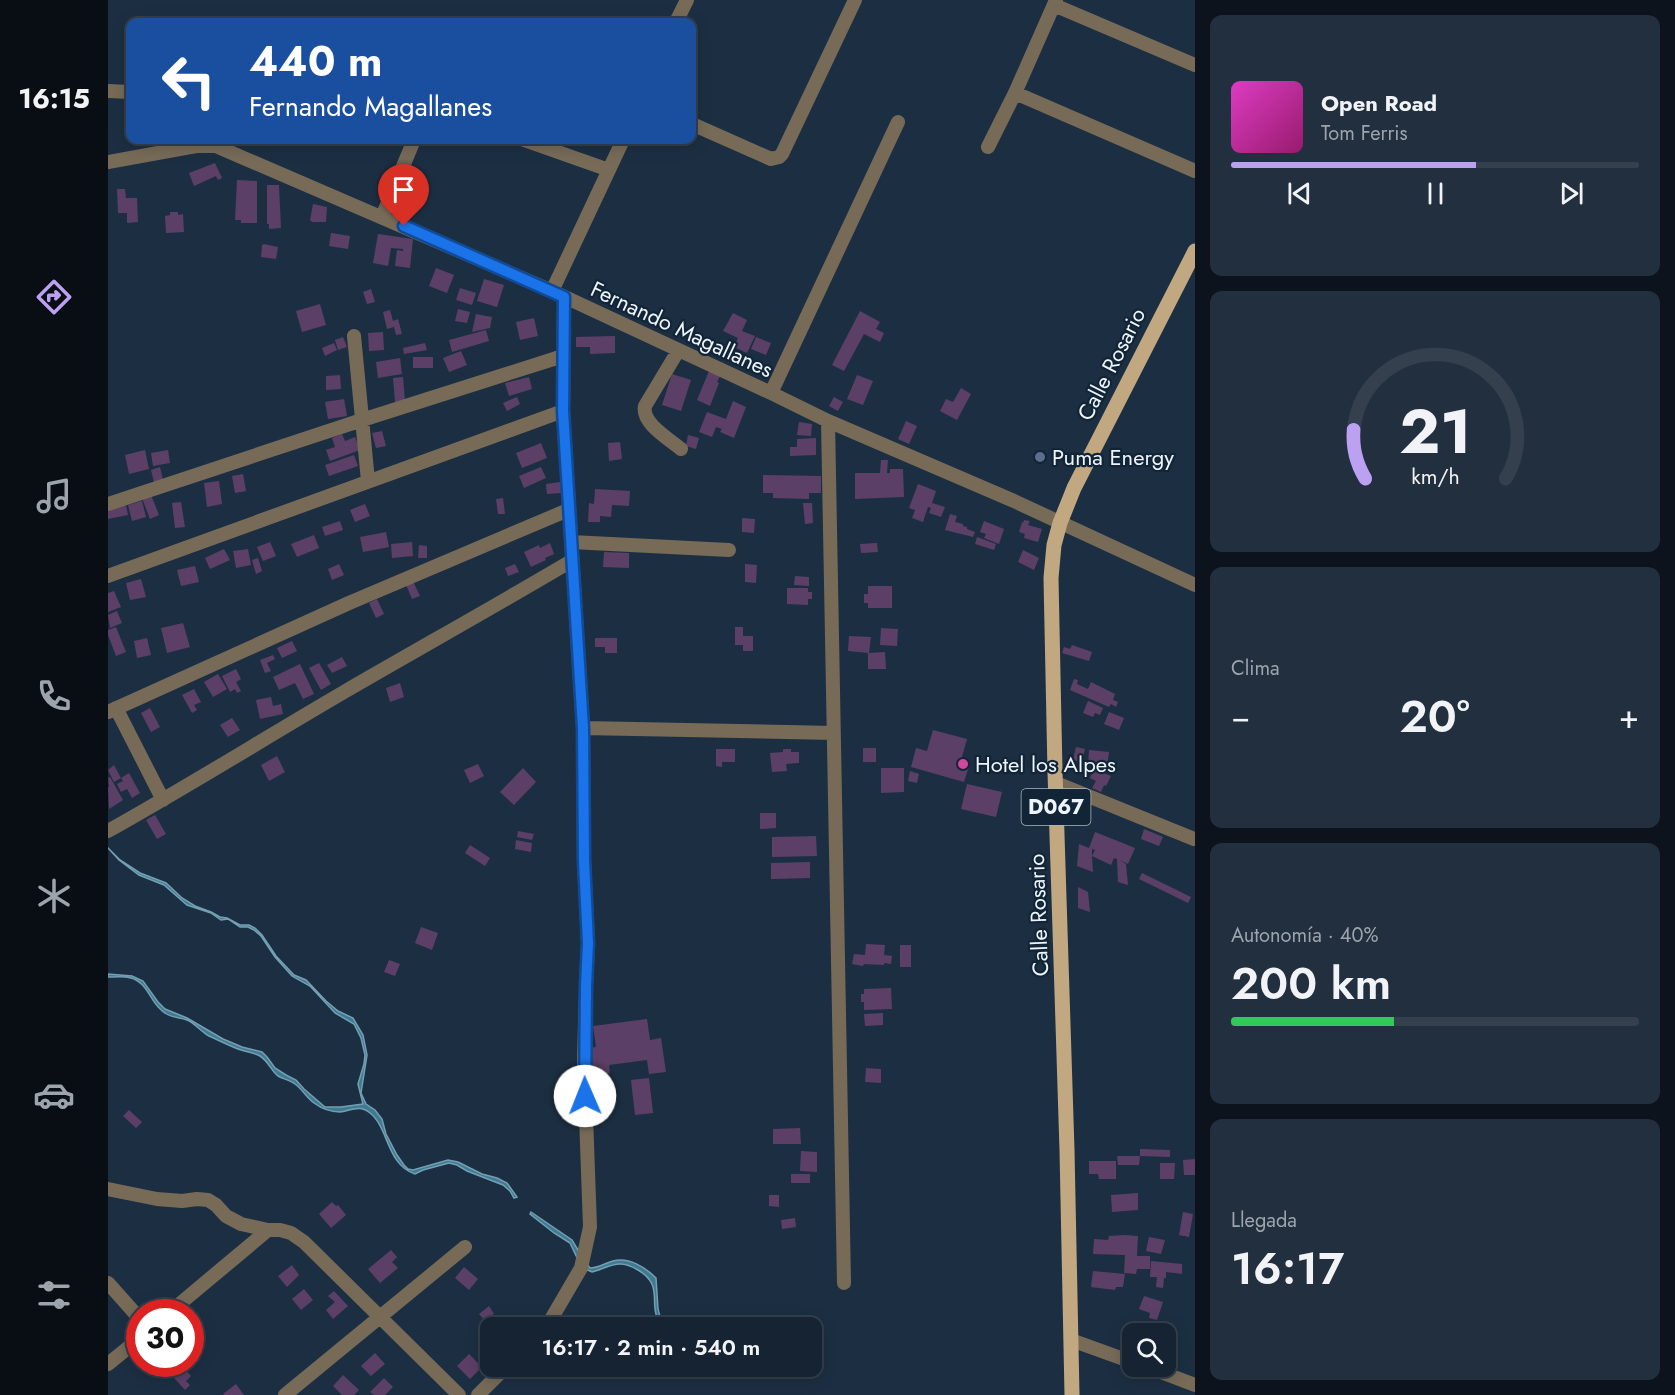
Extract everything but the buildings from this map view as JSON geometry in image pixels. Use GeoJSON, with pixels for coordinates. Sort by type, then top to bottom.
{"type":"FeatureCollection","features":[{"type":"Feature","properties":{"kind":"main road","name":"Calle Rosario"},"geometry":{"type":"LineString","coordinates":[[1072,1395],[1067,1127],[1051,578],[1054,544],[1074,488],[1195,251]]}},
{"type":"Feature","properties":{"kind":"street"},"geometry":{"type":"LineString","coordinates":[[678,18],[687,0]]}},
{"type":"Feature","properties":{"kind":"street"},"geometry":{"type":"LineString","coordinates":[[696,126],[771,159],[782,154],[855,0]]}},
{"type":"Feature","properties":{"kind":"street"},"geometry":{"type":"LineString","coordinates":[[988,147],[1055,3],[1195,65]]}},
{"type":"Feature","properties":{"kind":"street"},"geometry":{"type":"LineString","coordinates":[[108,91],[126,92]]}},
{"type":"Feature","properties":{"kind":"street"},"geometry":{"type":"LineString","coordinates":[[1015,93],[1195,171]]}},
{"type":"Feature","properties":{"kind":"street"},"geometry":{"type":"LineString","coordinates":[[771,393],[898,122]]}},
{"type":"Feature","properties":{"kind":"street","name":"Fernando Magallanes"},"geometry":{"type":"LineString","coordinates":[[108,162],[192,144]]}},
{"type":"Feature","properties":{"kind":"street","name":"Fernando Magallanes"},"geometry":{"type":"LineString","coordinates":[[203,144],[216,146],[558,294],[828,421],[1014,501],[1195,585]]}},
{"type":"Feature","properties":{"kind":"street"},"geometry":{"type":"LineString","coordinates":[[382,217],[412,144]]}},
{"type":"Feature","properties":{"kind":"street"},"geometry":{"type":"LineString","coordinates":[[535,144],[609,170]]}},
{"type":"Feature","properties":{"kind":"street"},"geometry":{"type":"LineString","coordinates":[[552,1317],[581,1268],[590,1227],[585,1060],[588,943],[584,861],[583,728],[568,510],[563,356],[558,294],[621,144]]}},
{"type":"Feature","properties":{"kind":"street"},"geometry":{"type":"LineString","coordinates":[[354,336],[368,481]]}},
{"type":"Feature","properties":{"kind":"street"},"geometry":{"type":"LineString","coordinates":[[678,351],[643,411],[647,421],[681,449]]}},
{"type":"Feature","properties":{"kind":"street"},"geometry":{"type":"LineString","coordinates":[[108,504],[563,356]]}},
{"type":"Feature","properties":{"kind":"street"},"geometry":{"type":"LineString","coordinates":[[108,576],[563,411]]}},
{"type":"Feature","properties":{"kind":"street"},"geometry":{"type":"LineString","coordinates":[[828,421],[844,1283]]}},
{"type":"Feature","properties":{"kind":"street"},"geometry":{"type":"LineString","coordinates":[[163,800],[112,710],[350,603],[568,510]]}},
{"type":"Feature","properties":{"kind":"street"},"geometry":{"type":"LineString","coordinates":[[572,542],[729,550]]}},
{"type":"Feature","properties":{"kind":"street"},"geometry":{"type":"LineString","coordinates":[[108,831],[573,560]]}},
{"type":"Feature","properties":{"kind":"street"},"geometry":{"type":"LineString","coordinates":[[583,728],[834,733]]}},
{"type":"Feature","properties":{"kind":"street"},"geometry":{"type":"LineString","coordinates":[[1056,783],[1194,839]]}},
{"type":"Feature","properties":{"kind":"street"},"geometry":{"type":"LineString","coordinates":[[108,1189],[157,1199],[208,1200],[226,1216],[241,1224],[291,1233],[304,1242],[459,1395]]}},
{"type":"Feature","properties":{"kind":"street"},"geometry":{"type":"LineString","coordinates":[[186,1299],[268,1230]]}},
{"type":"Feature","properties":{"kind":"street"},"geometry":{"type":"LineString","coordinates":[[285,1395],[465,1247]]}},
{"type":"Feature","properties":{"kind":"street"},"geometry":{"type":"LineString","coordinates":[[108,1283],[126,1303]]}},
{"type":"Feature","properties":{"kind":"street"},"geometry":{"type":"LineString","coordinates":[[1071,1340],[1122,1358]]}},
{"type":"Feature","properties":{"kind":"street"},"geometry":{"type":"LineString","coordinates":[[108,1364],[126,1349]]}},
{"type":"Feature","properties":{"kind":"street"},"geometry":{"type":"LineString","coordinates":[[478,1395],[496,1377]]}},
{"type":"Feature","properties":{"kind":"street"},"geometry":{"type":"LineString","coordinates":[[1174,1377],[1195,1385]]}},
{"type":"Feature","properties":{"kind":"water"},"geometry":{"type":"Polygon","coordinates":[[[108,848],[120,860],[140,873],[166,883],[182,898],[195,906],[227,918],[240,925],[255,928],[294,975],[306,980],[338,1011],[353,1018],[363,1035],[367,1055],[361,1093],[366,1104],[382,1119],[386,1134],[397,1155],[408,1169],[413,1170],[448,1160],[458,1162],[507,1183],[517,1197],[514,1198],[503,1185],[449,1163],[415,1174],[398,1162],[381,1127],[366,1110],[359,1108],[336,1112],[320,1107],[291,1081],[278,1076],[260,1056],[206,1034],[190,1021],[165,1013],[137,981],[125,977],[108,977],[108,974],[132,976],[143,981],[165,1009],[187,1018],[223,1039],[262,1052],[275,1068],[296,1080],[325,1107],[363,1104],[358,1084],[365,1055],[361,1038],[354,1024],[335,1013],[310,986],[292,976],[254,930],[240,927],[228,919],[221,920],[211,913],[187,905],[164,885],[139,875],[119,860],[108,848]]]}},
{"type":"Feature","properties":{"kind":"water"},"geometry":{"type":"Polygon","coordinates":[[[531,1212],[572,1240],[590,1268],[625,1260],[652,1274],[656,1278],[660,1317],[656,1313],[652,1284],[647,1277],[638,1270],[622,1264],[592,1272],[585,1269],[580,1264],[570,1243],[530,1214],[531,1212]]]}},
{"type":"Feature","properties":{"kind":"place","name":"Puma Energy"},"geometry":{"type":"Point","coordinates":[1040,457]}},
{"type":"Feature","properties":{"kind":"place","name":"Hotel los Alpes"},"geometry":{"type":"Point","coordinates":[963,764]}},
{"type":"Feature","properties":{"kind":"route"},"geometry":{"type":"LineString","coordinates":[[404,226],[564,297],[563,411],[583,728],[584,861],[588,943],[585,1096]]}}]}
